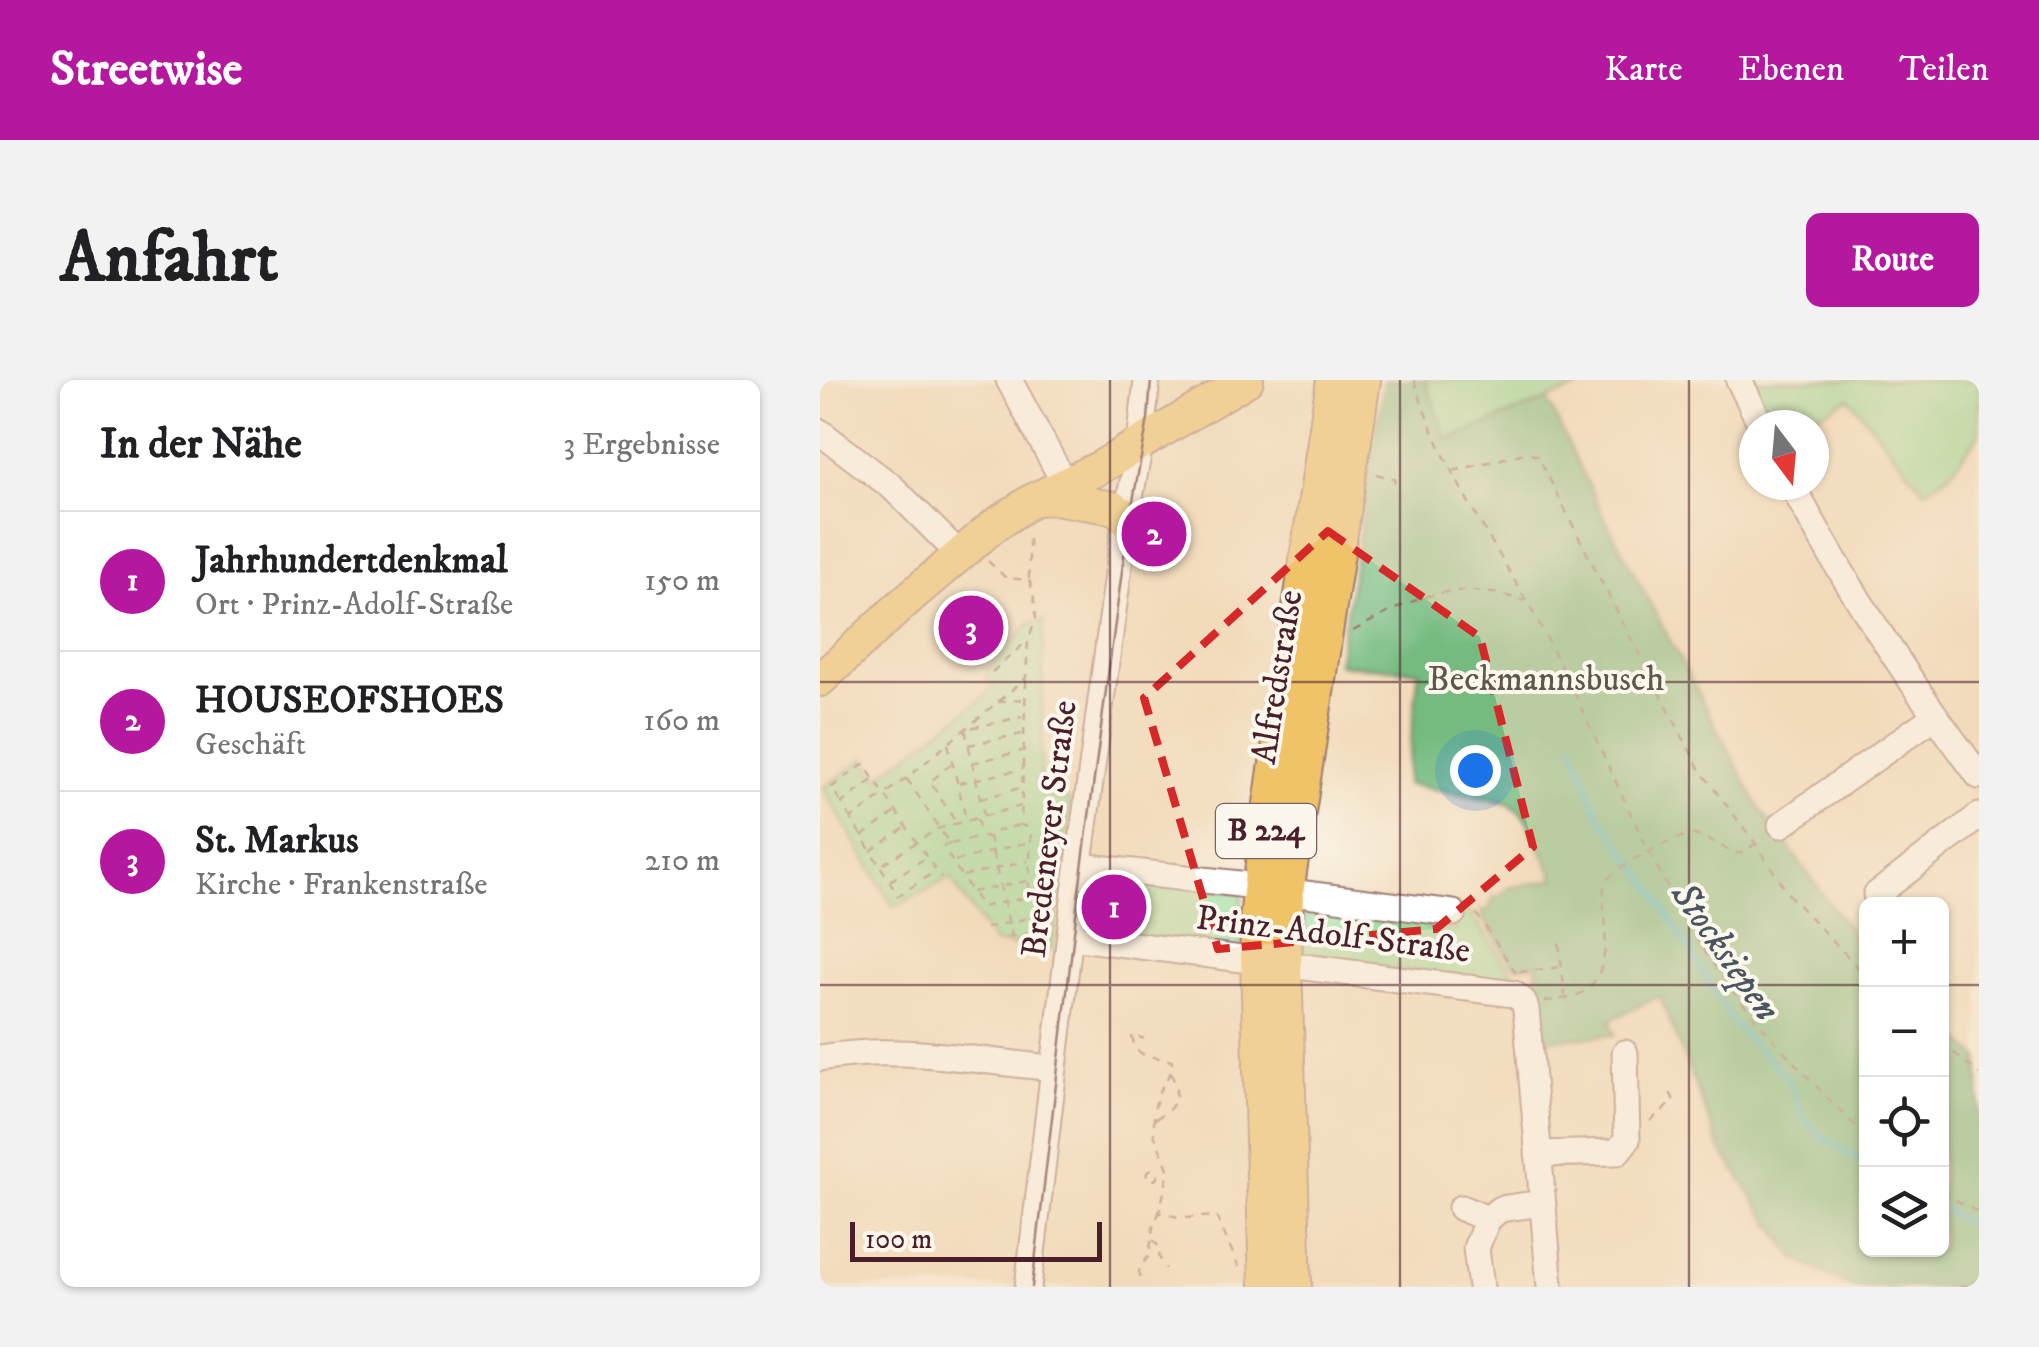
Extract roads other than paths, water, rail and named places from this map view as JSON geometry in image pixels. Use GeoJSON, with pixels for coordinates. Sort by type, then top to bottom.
{"type":"FeatureCollection","features":[{"type":"Feature","properties":{"kind":"main road"},"geometry":{"type":"LineString","coordinates":[[820,680],[970,553],[995,526],[1247,380]]}},
{"type":"Feature","properties":{"kind":"main road","name":"Alfredstraße"},"geometry":{"type":"LineString","coordinates":[[1273,890],[1323,647],[1364,380]]}},
{"type":"Feature","properties":{"kind":"main road","name":"Alfredstraße"},"geometry":{"type":"LineString","coordinates":[[1255,1283],[1273,890],[1327,385]]}},
{"type":"Feature","properties":{"kind":"main road"},"geometry":{"type":"LineString","coordinates":[[1051,491],[1054,498],[1114,508],[1126,520]]}},
{"type":"Feature","properties":{"kind":"main road","name":"Alfredstraße"},"geometry":{"type":"LineString","coordinates":[[1271,962],[1295,1287]]}},
{"type":"Feature","properties":{"kind":"street"},"geometry":{"type":"LineString","coordinates":[[1009,380],[1051,491]]}},
{"type":"Feature","properties":{"kind":"street","name":"Bredeneyer Straße"},"geometry":{"type":"LineString","coordinates":[[1028,1287],[1053,1068],[1147,380]]}},
{"type":"Feature","properties":{"kind":"street"},"geometry":{"type":"LineString","coordinates":[[1739,380],[1754,410]]}},
{"type":"Feature","properties":{"kind":"street"},"geometry":{"type":"LineString","coordinates":[[820,432],[970,553]]}},
{"type":"Feature","properties":{"kind":"street"},"geometry":{"type":"LineString","coordinates":[[1801,500],[1853,592],[1979,776]]}},
{"type":"Feature","properties":{"kind":"street"},"geometry":{"type":"LineString","coordinates":[[1773,831],[1935,716]]}},
{"type":"Feature","properties":{"kind":"street"},"geometry":{"type":"LineString","coordinates":[[1876,894],[1979,816]]}},
{"type":"Feature","properties":{"kind":"street","name":"Prinz-Adolf-Straße"},"geometry":{"type":"LineString","coordinates":[[1080,866],[1248,884],[1453,913]]}},
{"type":"Feature","properties":{"kind":"street","name":"Prinz-Adolf-Straße"},"geometry":{"type":"LineString","coordinates":[[1071,937],[1514,994],[1523,1001],[1530,1044],[1538,1154]]}},
{"type":"Feature","properties":{"kind":"street"},"geometry":{"type":"LineString","coordinates":[[820,1058],[907,1052],[1053,1068]]}},
{"type":"Feature","properties":{"kind":"street"},"geometry":{"type":"LineString","coordinates":[[1550,1287],[1538,1154],[1618,1152],[1627,1140],[1625,1053]]}},
{"type":"Feature","properties":{"kind":"street"},"geometry":{"type":"LineString","coordinates":[[1480,1287],[1476,1248],[1488,1219],[1500,1210],[1542,1203]]}},
{"type":"Feature","properties":{"kind":"street"},"geometry":{"type":"LineString","coordinates":[[1461,1208],[1488,1219]]}},
{"type":"Feature","properties":{"kind":"waterway","name":"Stocksiepen"},"geometry":{"type":"LineString","coordinates":[[1572,743],[1598,813],[1650,885],[1736,1027],[1788,1078],[1802,1116],[1822,1137],[1859,1160]]}},
{"type":"Feature","properties":{"kind":"waterway","name":"Stocksiepen"},"geometry":{"type":"LineString","coordinates":[[1949,1212],[1979,1230]]}},
{"type":"Feature","properties":{"kind":"tram line"},"geometry":{"type":"LineString","coordinates":[[1032,1287],[1078,898],[1151,380]]}},
{"type":"Feature","properties":{"kind":"place","name":"HOUSEOFSHOES"},"geometry":{"type":"Point","coordinates":[1154,534]}},
{"type":"Feature","properties":{"kind":"place","name":"St. Markus"},"geometry":{"type":"Point","coordinates":[971,628]}},
{"type":"Feature","properties":{"kind":"place","name":"Jahrhundertdenkmal"},"geometry":{"type":"Point","coordinates":[1114,907]}},
{"type":"Feature","properties":{"kind":"park label","name":"Beckmannsbusch"},"geometry":{"type":"Point","coordinates":[1546,680]}}]}
